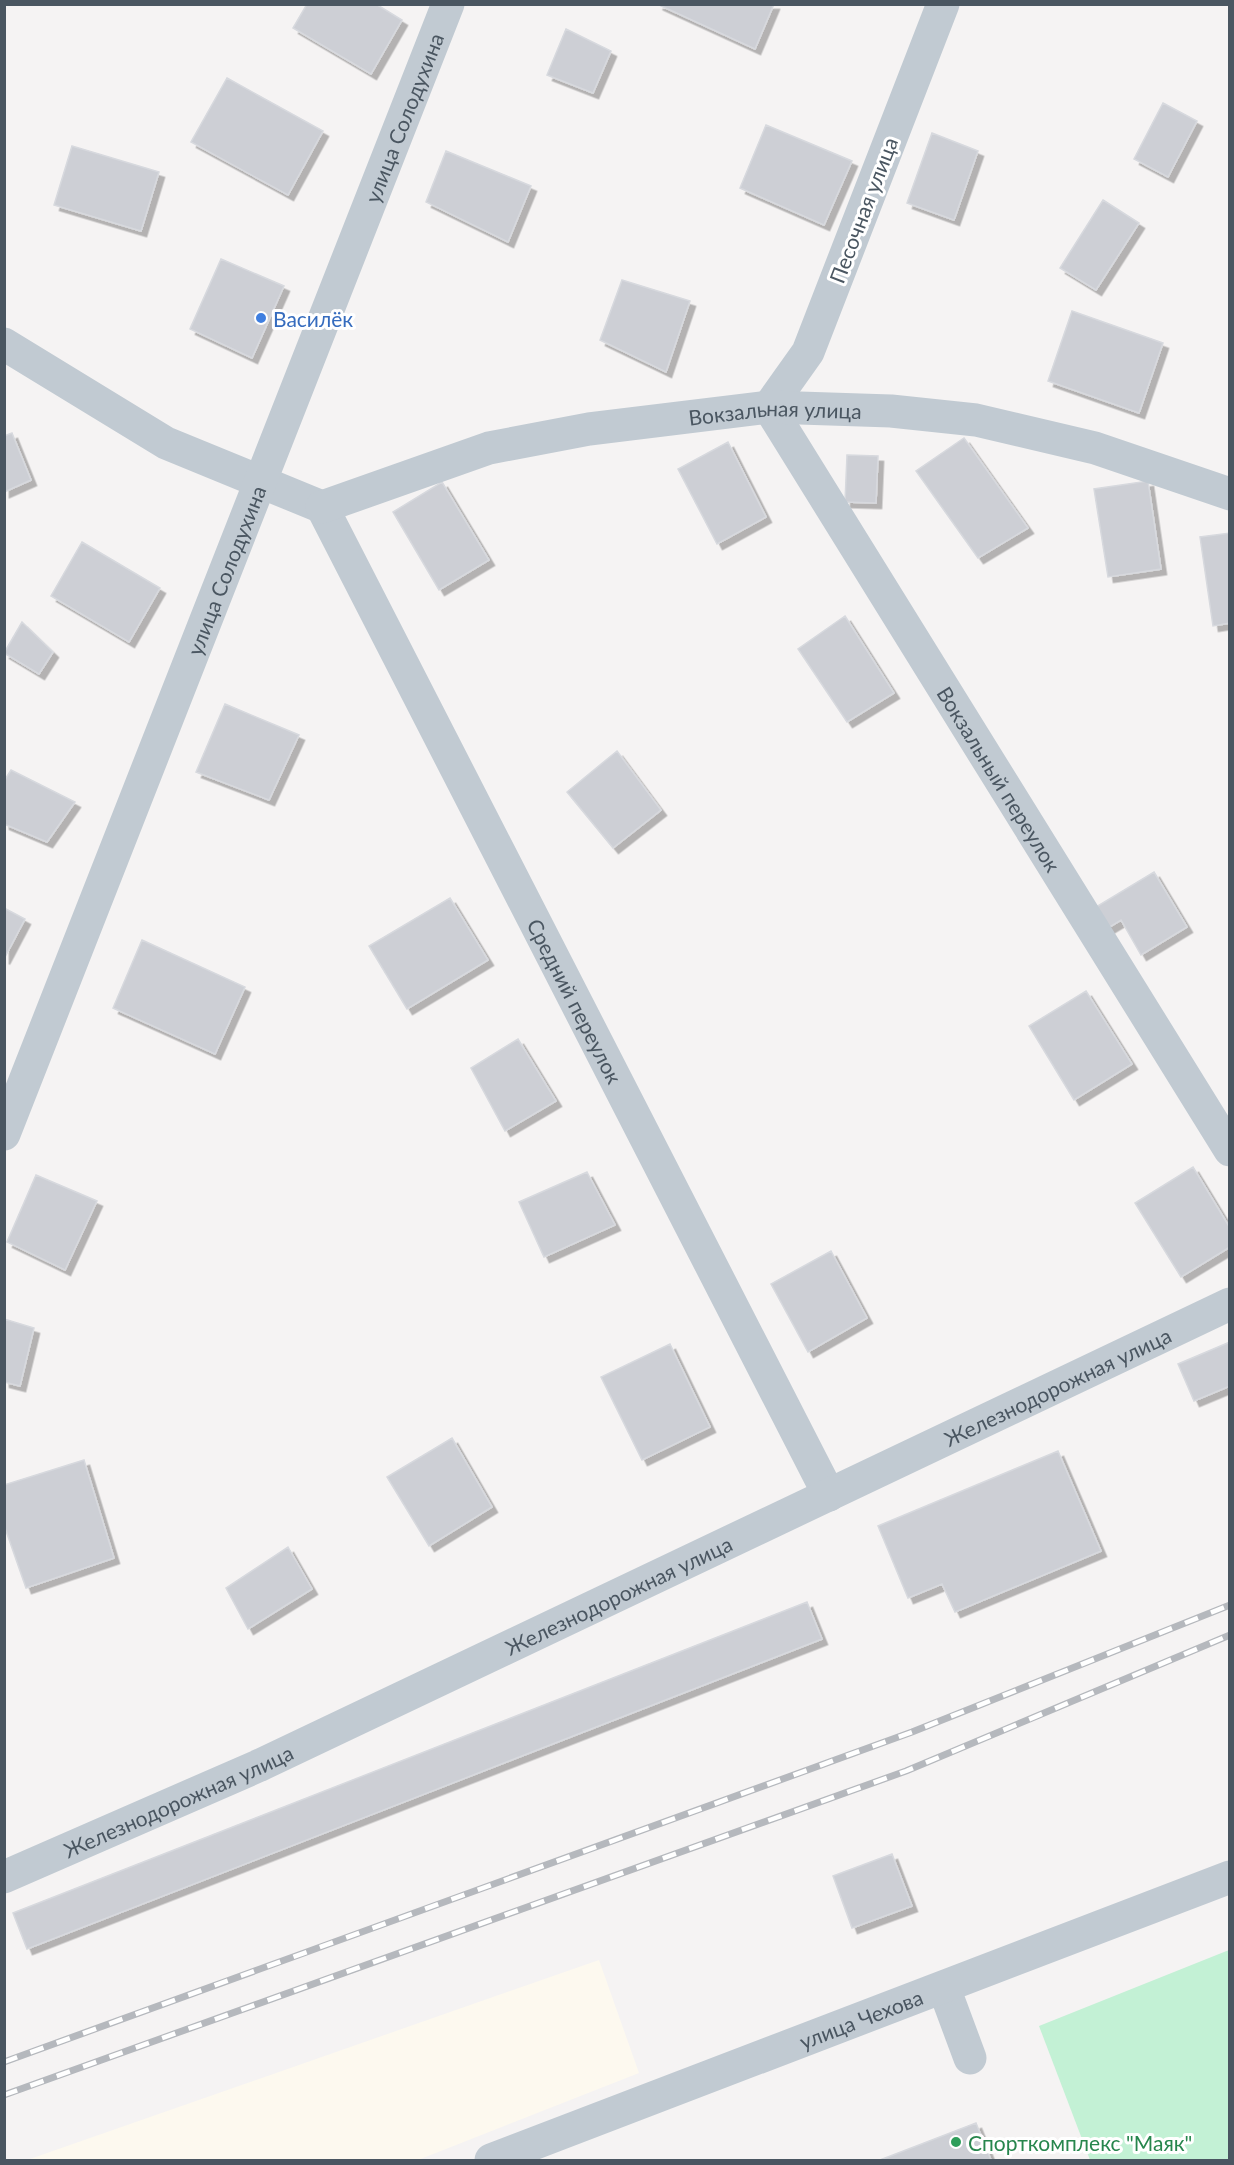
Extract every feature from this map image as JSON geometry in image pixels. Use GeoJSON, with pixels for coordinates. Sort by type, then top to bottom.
{"type":"FeatureCollection","features":[{"type":"Feature","properties":{"kind":"street","name":"улица Солодухина"},"geometry":{"type":"LineString","coordinates":[[4,1134],[448,4]]}},
{"type":"Feature","properties":{"kind":"street","name":"Песочная улица"},"geometry":{"type":"LineString","coordinates":[[769,407],[808,352],[943,4]]}},
{"type":"Feature","properties":{"kind":"street"},"geometry":{"type":"LineString","coordinates":[[4,344],[166,443],[322,507]]}},
{"type":"Feature","properties":{"kind":"street","name":"Вокзальная улица"},"geometry":{"type":"LineString","coordinates":[[322,507],[489,448],[589,429],[769,407],[891,411],[976,420],[1095,448],[1230,494]]}},
{"type":"Feature","properties":{"kind":"street","name":"Вокзальный переулок"},"geometry":{"type":"LineString","coordinates":[[769,407],[1230,1150]]}},
{"type":"Feature","properties":{"kind":"street","name":"Средний переулок"},"geometry":{"type":"LineString","coordinates":[[322,507],[829,1495]]}},
{"type":"Feature","properties":{"kind":"street","name":"Железнодорожная улица"},"geometry":{"type":"LineString","coordinates":[[4,1877],[258,1766],[1230,1304]]}},
{"type":"Feature","properties":{"kind":"street","name":"улица Чехова"},"geometry":{"type":"LineString","coordinates":[[491,2160],[944,1988],[1230,1876]]}},
{"type":"Feature","properties":{"kind":"street"},"geometry":{"type":"LineString","coordinates":[[944,1988],[970,2058]]}},
{"type":"Feature","properties":{"kind":"shaded area"},"geometry":{"type":"Polygon","coordinates":[[[599,1960],[639,2073],[418,2160],[27,2160],[599,1960]]]}},
{"type":"Feature","properties":{"kind":"green space"},"geometry":{"type":"Polygon","coordinates":[[[1229,1950],[1229,2160],[1090,2160],[1039,2026],[1229,1950]]]}},
{"type":"Feature","properties":{"kind":"building"},"geometry":{"type":"Polygon","coordinates":[[[307,4],[376,4],[402,20],[371,74],[293,28],[307,4]]]}},
{"type":"Feature","properties":{"kind":"building"},"geometry":{"type":"Polygon","coordinates":[[[657,4],[774,4],[755,49],[657,4]]]}},
{"type":"Feature","properties":{"kind":"building"},"geometry":{"type":"Polygon","coordinates":[[[566,29],[611,51],[593,93],[547,75],[566,29]]]}},
{"type":"Feature","properties":{"kind":"building"},"geometry":{"type":"Polygon","coordinates":[[[227,78],[323,131],[288,195],[191,142],[227,78]]]}},
{"type":"Feature","properties":{"kind":"building"},"geometry":{"type":"Polygon","coordinates":[[[1163,103],[1197,121],[1168,177],[1134,159],[1163,103]]]}},
{"type":"Feature","properties":{"kind":"building"},"geometry":{"type":"Polygon","coordinates":[[[766,125],[852,161],[824,225],[740,188],[766,125]]]}},
{"type":"Feature","properties":{"kind":"building"},"geometry":{"type":"Polygon","coordinates":[[[932,133],[978,151],[954,220],[907,203],[932,133]]]}},
{"type":"Feature","properties":{"kind":"building"},"geometry":{"type":"Polygon","coordinates":[[[72,146],[159,172],[141,231],[54,205],[72,146]]]}},
{"type":"Feature","properties":{"kind":"building"},"geometry":{"type":"Polygon","coordinates":[[[446,151],[531,186],[508,242],[426,202],[446,151]]]}},
{"type":"Feature","properties":{"kind":"building"},"geometry":{"type":"Polygon","coordinates":[[[1103,200],[1139,223],[1096,290],[1060,268],[1103,200]]]}},
{"type":"Feature","properties":{"kind":"building"},"geometry":{"type":"Polygon","coordinates":[[[221,259],[284,286],[252,358],[190,329],[221,259]]]}},
{"type":"Feature","properties":{"kind":"building"},"geometry":{"type":"Polygon","coordinates":[[[622,280],[690,301],[666,372],[600,340],[622,280]]]}},
{"type":"Feature","properties":{"kind":"building"},"geometry":{"type":"Polygon","coordinates":[[[1072,311],[1163,343],[1139,413],[1048,381],[1072,311]]]}},
{"type":"Feature","properties":{"kind":"building"},"geometry":{"type":"Polygon","coordinates":[[[12,433],[31,480],[4,492],[4,436],[12,433]]]}},
{"type":"Feature","properties":{"kind":"building"},"geometry":{"type":"Polygon","coordinates":[[[964,438],[1028,528],[978,558],[916,471],[964,438]]]}},
{"type":"Feature","properties":{"kind":"building"},"geometry":{"type":"Polygon","coordinates":[[[728,442],[766,517],[717,544],[678,469],[728,442]]]}},
{"type":"Feature","properties":{"kind":"building"},"geometry":{"type":"Polygon","coordinates":[[[847,455],[878,456],[876,503],[845,502],[847,455]]]}},
{"type":"Feature","properties":{"kind":"building"},"geometry":{"type":"Polygon","coordinates":[[[1148,481],[1161,569],[1108,577],[1094,489],[1148,481]]]}},
{"type":"Feature","properties":{"kind":"building"},"geometry":{"type":"Polygon","coordinates":[[[442,482],[489,560],[439,590],[393,512],[442,482]]]}},
{"type":"Feature","properties":{"kind":"building"},"geometry":{"type":"Polygon","coordinates":[[[1230,533],[1230,623],[1213,626],[1200,537],[1230,533]]]}},
{"type":"Feature","properties":{"kind":"building"},"geometry":{"type":"Polygon","coordinates":[[[82,542],[160,588],[129,642],[51,596],[82,542]]]}},
{"type":"Feature","properties":{"kind":"building"},"geometry":{"type":"Polygon","coordinates":[[[845,616],[894,693],[847,722],[798,649],[845,616]]]}},
{"type":"Feature","properties":{"kind":"building"},"geometry":{"type":"Polygon","coordinates":[[[22,622],[53,652],[39,674],[4,653],[22,622]]]}},
{"type":"Feature","properties":{"kind":"building"},"geometry":{"type":"Polygon","coordinates":[[[225,704],[299,735],[269,800],[196,772],[225,704]]]}},
{"type":"Feature","properties":{"kind":"building"},"geometry":{"type":"Polygon","coordinates":[[[617,751],[661,810],[613,848],[567,792],[617,751]]]}},
{"type":"Feature","properties":{"kind":"building"},"geometry":{"type":"Polygon","coordinates":[[[11,770],[75,802],[47,842],[4,824],[4,781],[11,770]]]}},
{"type":"Feature","properties":{"kind":"building"},"geometry":{"type":"Polygon","coordinates":[[[1154,872],[1187,927],[1141,955],[1121,920],[1103,931],[1091,910],[1154,872]]]}},
{"type":"Feature","properties":{"kind":"building"},"geometry":{"type":"Polygon","coordinates":[[[450,898],[488,960],[407,1009],[369,946],[450,898]]]}},
{"type":"Feature","properties":{"kind":"building"},"geometry":{"type":"Polygon","coordinates":[[[4,908],[25,919],[4,959],[4,908]]]}},
{"type":"Feature","properties":{"kind":"building"},"geometry":{"type":"Polygon","coordinates":[[[142,940],[245,987],[215,1054],[113,1008],[142,940]]]}},
{"type":"Feature","properties":{"kind":"building"},"geometry":{"type":"Polygon","coordinates":[[[1086,991],[1132,1064],[1074,1100],[1029,1026],[1086,991]]]}},
{"type":"Feature","properties":{"kind":"building"},"geometry":{"type":"Polygon","coordinates":[[[518,1039],[556,1101],[505,1131],[471,1068],[518,1039]]]}},
{"type":"Feature","properties":{"kind":"building"},"geometry":{"type":"Polygon","coordinates":[[[1193,1167],[1230,1228],[1230,1247],[1181,1277],[1135,1203],[1193,1167]]]}},
{"type":"Feature","properties":{"kind":"building"},"geometry":{"type":"Polygon","coordinates":[[[587,1172],[615,1225],[544,1257],[519,1202],[587,1172]]]}},
{"type":"Feature","properties":{"kind":"building"},"geometry":{"type":"Polygon","coordinates":[[[36,1175],[97,1201],[65,1270],[7,1242],[36,1175]]]}},
{"type":"Feature","properties":{"kind":"building"},"geometry":{"type":"Polygon","coordinates":[[[831,1251],[867,1318],[808,1352],[771,1284],[831,1251]]]}},
{"type":"Feature","properties":{"kind":"building"},"geometry":{"type":"Polygon","coordinates":[[[4,1319],[34,1328],[20,1386],[4,1382],[4,1319]]]}},
{"type":"Feature","properties":{"kind":"building"},"geometry":{"type":"Polygon","coordinates":[[[1230,1342],[1230,1386],[1194,1401],[1178,1364],[1230,1342]]]}},
{"type":"Feature","properties":{"kind":"building"},"geometry":{"type":"Polygon","coordinates":[[[670,1344],[710,1427],[642,1460],[601,1377],[670,1344]]]}},
{"type":"Feature","properties":{"kind":"building"},"geometry":{"type":"Polygon","coordinates":[[[452,1438],[492,1507],[429,1546],[387,1477],[452,1438]]]}},
{"type":"Feature","properties":{"kind":"building"},"geometry":{"type":"Polygon","coordinates":[[[1058,1451],[1101,1551],[955,1612],[942,1584],[908,1598],[878,1526],[1058,1451]]]}},
{"type":"Feature","properties":{"kind":"building"},"geometry":{"type":"Polygon","coordinates":[[[84,1460],[114,1558],[26,1588],[4,1525],[4,1485],[84,1460]]]}},
{"type":"Feature","properties":{"kind":"building"},"geometry":{"type":"Polygon","coordinates":[[[288,1547],[312,1589],[248,1629],[226,1588],[288,1547]]]}},
{"type":"Feature","properties":{"kind":"building"},"geometry":{"type":"Polygon","coordinates":[[[807,1602],[822,1639],[27,1949],[13,1913],[807,1602]]]}},
{"type":"Feature","properties":{"kind":"building"},"geometry":{"type":"Polygon","coordinates":[[[892,1854],[912,1906],[852,1928],[833,1876],[892,1854]]]}},
{"type":"Feature","properties":{"kind":"building","name":"Спорткомплекс \"Маяк\""},"geometry":{"type":"Polygon","coordinates":[[[976,2123],[991,2160],[880,2160],[976,2123]]]}},
{"type":"Feature","properties":{"kind":"railway"},"geometry":{"type":"LineString","coordinates":[[4,2062],[912,1732],[1230,1605]]}},
{"type":"Feature","properties":{"kind":"railway"},"geometry":{"type":"LineString","coordinates":[[4,2095],[906,1771],[1230,1635]]}},
{"type":"Feature","properties":{"kind":"place","name":"Василёк"},"geometry":{"type":"Point","coordinates":[261,318]}},
{"type":"Feature","properties":{"kind":"place","name":"Спорткомплекс \"Маяк\""},"geometry":{"type":"Point","coordinates":[956,2142]}}]}
